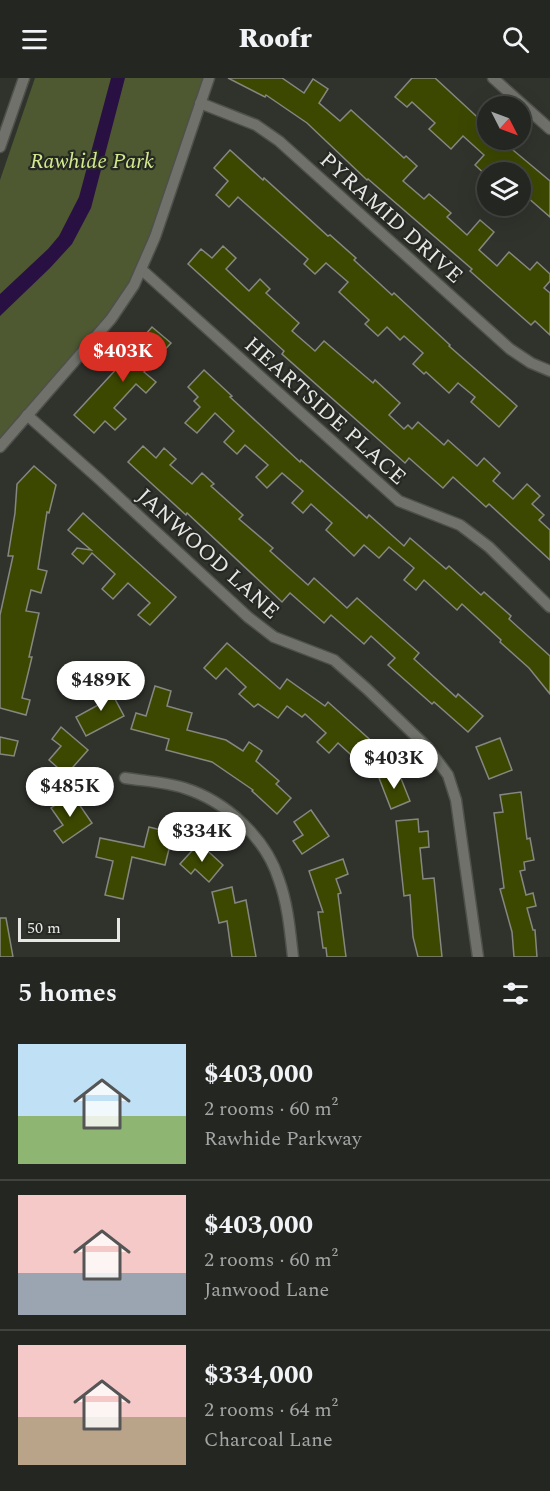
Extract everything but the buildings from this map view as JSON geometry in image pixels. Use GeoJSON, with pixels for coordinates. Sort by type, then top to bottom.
{"type":"FeatureCollection","features":[{"type":"Feature","properties":{"kind":"street"},"geometry":{"type":"LineString","coordinates":[[0,147],[24,78]]}},
{"type":"Feature","properties":{"kind":"street"},"geometry":{"type":"LineString","coordinates":[[0,447],[111,319],[142,270],[209,78]]}},
{"type":"Feature","properties":{"kind":"street"},"geometry":{"type":"LineString","coordinates":[[493,78],[550,129]]}},
{"type":"Feature","properties":{"kind":"street","name":"PYRAMID DRIVE"},"geometry":{"type":"LineString","coordinates":[[200,103],[256,125],[279,141],[510,349],[531,363],[550,371]]}},
{"type":"Feature","properties":{"kind":"street","name":"HEARTSIDE PLACE"},"geometry":{"type":"LineString","coordinates":[[142,270],[399,501],[460,525],[489,547],[550,607]]}},
{"type":"Feature","properties":{"kind":"street","name":"JANWOOD LANE"},"geometry":{"type":"LineString","coordinates":[[27,415],[248,617],[274,637],[334,660],[428,748],[448,775],[456,800],[478,957]]}},
{"type":"Feature","properties":{"kind":"street"},"geometry":{"type":"LineString","coordinates":[[125,778],[184,787],[213,801],[249,830],[269,858],[279,879],[288,914],[293,957]]}},
{"type":"Feature","properties":{"kind":"green space","name":"Rawhide Park"},"geometry":{"type":"Polygon","coordinates":[[[35,78],[206,78],[140,268],[109,317],[0,442],[0,180],[35,78]]]}},
{"type":"Feature","properties":{"kind":"shaded area"},"geometry":{"type":"Polygon","coordinates":[[[111,78],[125,78],[91,208],[72,244],[0,316],[0,294],[59,236],[79,197],[111,78]]]}}]}
